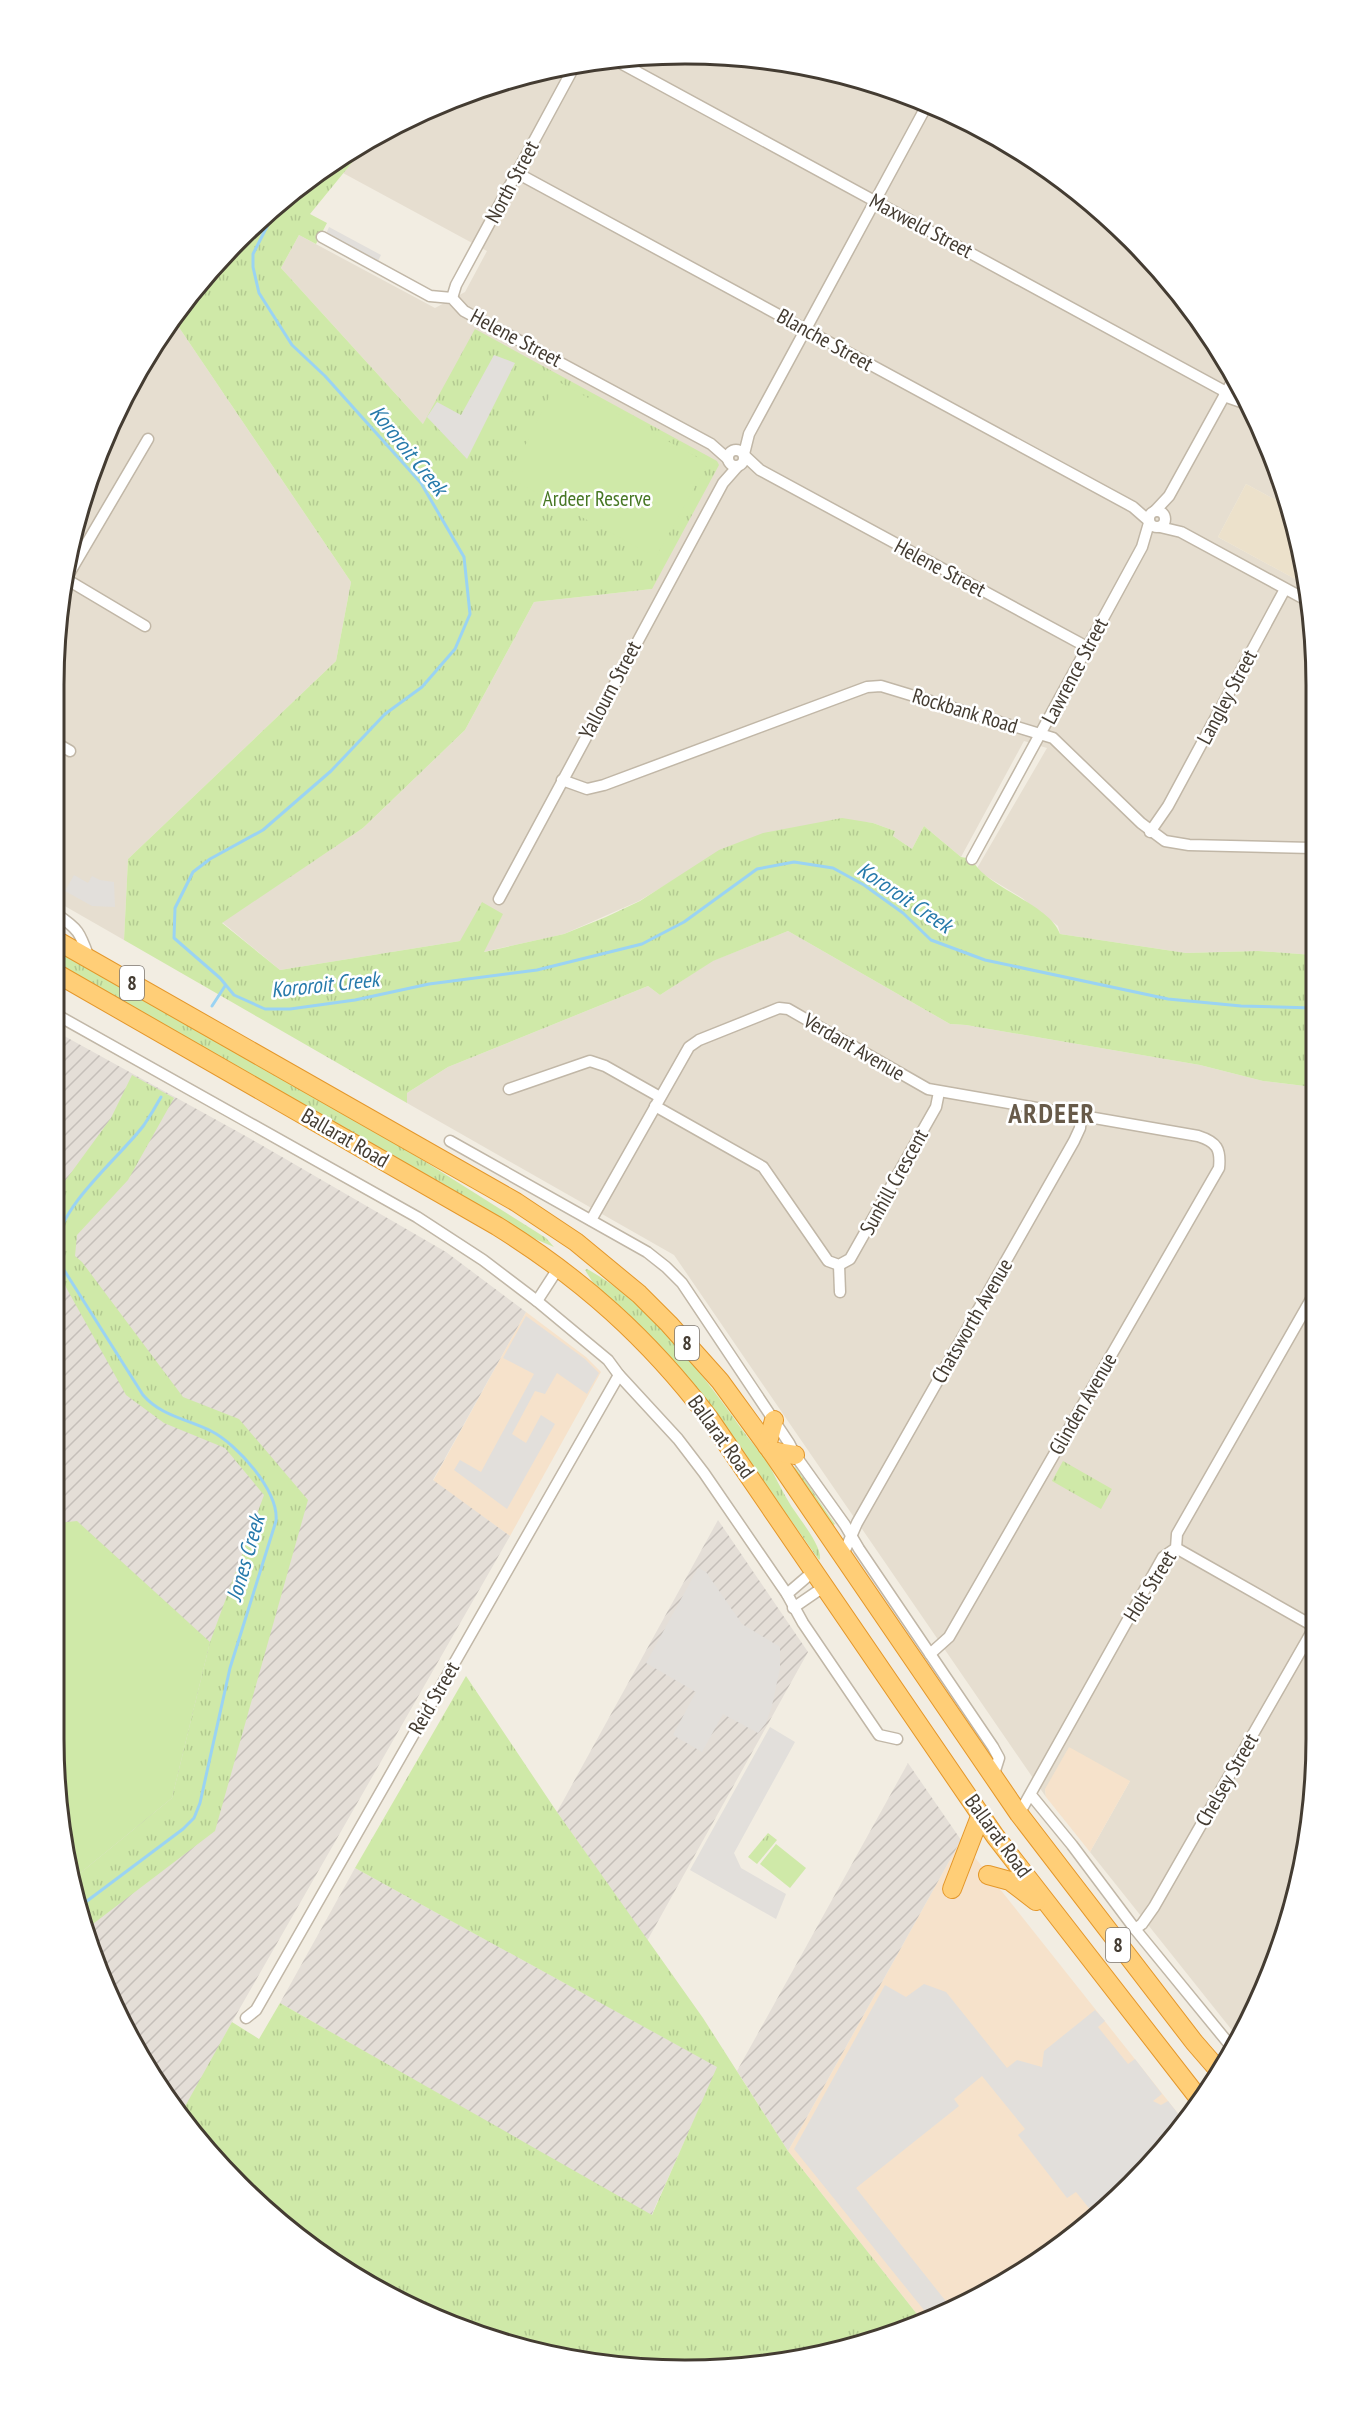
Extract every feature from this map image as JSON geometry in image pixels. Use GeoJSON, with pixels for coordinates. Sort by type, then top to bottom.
{"type":"FeatureCollection","features":[{"type":"Feature","properties":{"kind":"highway","name":"Ballarat Road"},"geometry":{"type":"LineString","coordinates":[[64,944],[508,1197],[576,1242],[639,1294],[720,1381],[1019,1814],[1214,2065]]}},
{"type":"Feature","properties":{"kind":"highway","name":"Ballarat Road"},"geometry":{"type":"LineString","coordinates":[[64,978],[479,1215],[559,1267],[624,1321],[667,1364],[709,1418],[981,1814],[1195,2094]]}},
{"type":"Feature","properties":{"kind":"highway"},"geometry":{"type":"LineString","coordinates":[[559,1267],[576,1242]]}},
{"type":"Feature","properties":{"kind":"highway"},"geometry":{"type":"LineString","coordinates":[[774,1420],[769,1449],[795,1455]]}},
{"type":"Feature","properties":{"kind":"highway"},"geometry":{"type":"LineString","coordinates":[[815,1570],[838,1553]]}},
{"type":"Feature","properties":{"kind":"highway"},"geometry":{"type":"LineString","coordinates":[[825,1586],[835,1572],[838,1553]]}},
{"type":"Feature","properties":{"kind":"highway"},"geometry":{"type":"LineString","coordinates":[[952,1889],[981,1814]]}},
{"type":"Feature","properties":{"kind":"highway"},"geometry":{"type":"LineString","coordinates":[[988,1875],[1010,1881],[1019,1887],[1068,1930]]}},
{"type":"Feature","properties":{"kind":"street","name":"Maxweld Street"},"geometry":{"type":"LineString","coordinates":[[629,68],[1228,389]]}},
{"type":"Feature","properties":{"kind":"street","name":"North Street"},"geometry":{"type":"LineString","coordinates":[[452,298],[456,285],[570,75]]}},
{"type":"Feature","properties":{"kind":"street","name":"Yallourn Street"},"geometry":{"type":"LineString","coordinates":[[499,898],[923,112]]}},
{"type":"Feature","properties":{"kind":"street","name":"Blanche Street"},"geometry":{"type":"LineString","coordinates":[[517,173],[1300,597]]}},
{"type":"Feature","properties":{"kind":"street","name":"Helene Street"},"geometry":{"type":"LineString","coordinates":[[322,237],[430,296],[452,298],[464,311],[1088,647]]}},
{"type":"Feature","properties":{"kind":"street","name":"Lawrence Street"},"geometry":{"type":"LineString","coordinates":[[972,859],[1228,389]]}},
{"type":"Feature","properties":{"kind":"street"},"geometry":{"type":"LineString","coordinates":[[77,559],[148,439]]}},
{"type":"Feature","properties":{"kind":"street"},"geometry":{"type":"LineString","coordinates":[[73,582],[145,626]]}},
{"type":"Feature","properties":{"kind":"street","name":"Langley Street"},"geometry":{"type":"LineString","coordinates":[[1153,834],[1285,589]]}},
{"type":"Feature","properties":{"kind":"street","name":"Rockbank Road"},"geometry":{"type":"LineString","coordinates":[[564,776],[595,787],[874,686],[881,686],[1053,738],[1153,834],[1165,841],[1179,844],[1306,848]]}},
{"type":"Feature","properties":{"kind":"street"},"geometry":{"type":"LineString","coordinates":[[64,748],[70,751]]}},
{"type":"Feature","properties":{"kind":"street"},"geometry":{"type":"LineString","coordinates":[[64,919],[78,931],[89,958]]}},
{"type":"Feature","properties":{"kind":"street","name":"Verdant Avenue"},"geometry":{"type":"LineString","coordinates":[[591,1220],[688,1047],[699,1040],[779,1008],[788,1009],[928,1089],[1198,1136],[1210,1140],[1218,1147]]}},
{"type":"Feature","properties":{"kind":"street","name":"Ballarat Road"},"geometry":{"type":"LineString","coordinates":[[64,1019],[417,1217],[483,1260],[537,1300],[608,1360],[618,1375],[678,1439],[787,1594],[793,1608],[879,1735],[897,1739]]}},
{"type":"Feature","properties":{"kind":"street"},"geometry":{"type":"LineString","coordinates":[[509,1089],[590,1062],[605,1066],[763,1167],[828,1261],[839,1265],[840,1292]]}},
{"type":"Feature","properties":{"kind":"street","name":"Sunhill Crescent"},"geometry":{"type":"LineString","coordinates":[[839,1265],[850,1259],[936,1107],[939,1092]]}},
{"type":"Feature","properties":{"kind":"street","name":"Chatsworth Avenue"},"geometry":{"type":"LineString","coordinates":[[838,1553],[839,1538],[852,1530],[1074,1141],[1081,1116]]}},
{"type":"Feature","properties":{"kind":"street","name":"Ballarat Road"},"geometry":{"type":"LineString","coordinates":[[450,1141],[647,1252],[682,1282],[795,1455],[852,1530],[930,1654],[993,1747],[999,1758],[993,1777]]}},
{"type":"Feature","properties":{"kind":"street","name":"Glinden Avenue"},"geometry":{"type":"LineString","coordinates":[[930,1654],[949,1637],[1219,1168],[1218,1147]]}},
{"type":"Feature","properties":{"kind":"street"},"geometry":{"type":"LineString","coordinates":[[537,1300],[559,1267]]}},
{"type":"Feature","properties":{"kind":"street","name":"Holt Street"},"geometry":{"type":"LineString","coordinates":[[1019,1814],[1163,1557],[1176,1548],[1177,1534],[1306,1308]]}},
{"type":"Feature","properties":{"kind":"street","name":"Reid Street"},"geometry":{"type":"LineString","coordinates":[[246,2018],[256,2010],[262,2000],[618,1375]]}},
{"type":"Feature","properties":{"kind":"street"},"geometry":{"type":"LineString","coordinates":[[1176,1548],[1306,1622]]}},
{"type":"Feature","properties":{"kind":"street"},"geometry":{"type":"LineString","coordinates":[[787,1594],[815,1570]]}},
{"type":"Feature","properties":{"kind":"street"},"geometry":{"type":"LineString","coordinates":[[793,1608],[825,1586]]}},
{"type":"Feature","properties":{"kind":"street","name":"Chelsey Street"},"geometry":{"type":"LineString","coordinates":[[1135,1929],[1142,1924],[1154,1907],[1306,1643]]}},
{"type":"Feature","properties":{"kind":"street"},"geometry":{"type":"LineString","coordinates":[[1031,1795],[1135,1929],[1227,2041]]}},
{"type":"Feature","properties":{"kind":"shaded area"},"geometry":{"type":"Polygon","coordinates":[[[686,64],[767,70],[807,76],[885,97],[960,129],[996,148],[1031,169],[1064,193],[1125,246],[1178,307],[1202,340],[1242,411],[1274,486],[1278,501],[1246,484],[1218,537],[1297,580],[1305,645],[1306,686],[1306,954],[1258,951],[1186,953],[1060,934],[1058,926],[1022,898],[976,870],[1047,748],[1024,741],[961,857],[924,826],[912,849],[893,836],[895,831],[865,822],[679,877],[639,901],[564,934],[483,952],[460,941],[280,970],[222,922],[363,828],[465,730],[534,602],[652,589],[423,424],[281,268],[299,235],[435,308],[465,292],[487,251],[343,173],[353,161],[375,148],[448,112],[486,97],[564,76],[604,70],[686,64]]]}},
{"type":"Feature","properties":{"kind":"shaded area"},"geometry":{"type":"Polygon","coordinates":[[[329,227],[381,255],[378,261],[326,234],[329,227]]]}},
{"type":"Feature","properties":{"kind":"shaded area"},"geometry":{"type":"Polygon","coordinates":[[[179,327],[351,582],[336,661],[128,859],[124,940],[64,906],[66,645],[76,564],[97,486],[129,411],[148,375],[179,327]]]}},
{"type":"Feature","properties":{"kind":"shaded area"},"geometry":{"type":"Polygon","coordinates":[[[494,355],[515,363],[467,459],[427,417],[437,402],[461,415],[494,355]]]}},
{"type":"Feature","properties":{"kind":"shaded area"},"geometry":{"type":"Polygon","coordinates":[[[1246,484],[1278,501],[1297,580],[1218,537],[1246,484]]]}},
{"type":"Feature","properties":{"kind":"shaded area"},"geometry":{"type":"Polygon","coordinates":[[[74,875],[88,883],[92,876],[114,882],[115,907],[92,906],[65,891],[74,875]]]}},
{"type":"Feature","properties":{"kind":"shaded area"},"geometry":{"type":"Polygon","coordinates":[[[788,931],[950,1024],[1200,1065],[1263,1081],[1306,1086],[1305,1779],[1295,1860],[1274,1938],[1233,2031],[1090,1852],[1130,1781],[1045,1789],[1046,1797],[674,1255],[407,1103],[407,1093],[448,1067],[648,986],[660,995],[712,961],[788,931]]]}},
{"type":"Feature","properties":{"kind":"shaded area"},"geometry":{"type":"Polygon","coordinates":[[[64,1036],[251,1139],[446,1252],[526,1312],[433,1480],[510,1536],[232,2022],[186,2108],[148,2049],[112,1976],[97,1938],[76,1860],[70,1820],[64,1738],[64,1036]]]}},
{"type":"Feature","properties":{"kind":"shaded area"},"geometry":{"type":"Polygon","coordinates":[[[526,1312],[586,1357],[601,1372],[510,1536],[433,1481],[526,1312]]]}},
{"type":"Feature","properties":{"kind":"shaded area"},"geometry":{"type":"Polygon","coordinates":[[[526,1316],[585,1359],[599,1373],[587,1394],[557,1373],[545,1394],[535,1391],[512,1434],[526,1443],[541,1415],[555,1424],[507,1509],[454,1470],[460,1460],[481,1472],[534,1374],[503,1358],[526,1316]]]}},
{"type":"Feature","properties":{"kind":"shaded area"},"geometry":{"type":"Polygon","coordinates":[[[718,1520],[808,1652],[647,1941],[557,1812],[718,1520]]]}},
{"type":"Feature","properties":{"kind":"shaded area"},"geometry":{"type":"Polygon","coordinates":[[[698,1568],[706,1572],[742,1624],[780,1647],[780,1668],[766,1723],[758,1733],[723,1714],[702,1752],[673,1735],[696,1692],[646,1663],[698,1568]]]}},
{"type":"Feature","properties":{"kind":"shaded area"},"geometry":{"type":"Polygon","coordinates":[[[770,1727],[795,1742],[734,1853],[741,1868],[786,1894],[776,1919],[690,1870],[770,1727]]]}},
{"type":"Feature","properties":{"kind":"shaded area"},"geometry":{"type":"Polygon","coordinates":[[[1069,1747],[1130,1781],[1090,1852],[1046,1797],[1045,1789],[1069,1747]]]}},
{"type":"Feature","properties":{"kind":"shaded area"},"geometry":{"type":"Polygon","coordinates":[[[908,1763],[961,1840],[788,2151],[737,2071],[908,1763]]]}},
{"type":"Feature","properties":{"kind":"shaded area"},"geometry":{"type":"Polygon","coordinates":[[[961,1840],[1179,2115],[1125,2178],[1064,2231],[1031,2255],[996,2276],[917,2314],[788,2151],[961,1840]]]}},
{"type":"Feature","properties":{"kind":"shaded area"},"geometry":{"type":"Polygon","coordinates":[[[355,1868],[718,2067],[651,2216],[280,2003],[355,1868]]]}},
{"type":"Feature","properties":{"kind":"shaded area"},"geometry":{"type":"Polygon","coordinates":[[[924,1984],[946,1992],[1007,2068],[1017,2060],[1042,2067],[1044,2051],[1095,2010],[1105,2021],[1098,2027],[1128,2064],[1135,2059],[1162,2094],[1153,2101],[1161,2105],[1168,2101],[1179,2115],[1125,2178],[1090,2209],[1076,2192],[1067,2198],[1018,2135],[1025,2129],[982,2076],[954,2099],[959,2106],[856,2188],[946,2301],[925,2311],[794,2149],[885,1985],[906,1997],[924,1984]]]}},
{"type":"Feature","properties":{"kind":"green space","name":"Ardeer Reserve"},"geometry":{"type":"Polygon","coordinates":[[[353,161],[310,214],[327,223],[316,244],[299,235],[281,268],[423,424],[475,329],[717,461],[719,465],[652,589],[534,602],[465,730],[363,828],[222,923],[280,970],[460,941],[482,902],[503,914],[484,952],[564,934],[606,917],[640,901],[719,850],[763,833],[842,818],[873,823],[895,831],[893,836],[912,849],[924,826],[961,857],[972,859],[989,878],[1044,914],[1054,923],[1060,934],[1186,953],[1258,951],[1306,954],[1306,1086],[1263,1081],[1200,1065],[950,1024],[788,931],[713,961],[660,995],[648,986],[448,1067],[407,1093],[407,1103],[124,940],[128,859],[336,661],[351,582],[179,327],[246,246],[307,193],[353,161]]]}},
{"type":"Feature","properties":{"kind":"green space","name":"Ardeer Reserve"},"geometry":{"type":"Polygon","coordinates":[[[557,381],[708,463],[656,557],[509,478],[557,381]]]}},
{"type":"Feature","properties":{"kind":"green space"},"geometry":{"type":"Polygon","coordinates":[[[64,955],[413,1154],[546,1238],[554,1247],[528,1236],[64,970],[64,955]]]}},
{"type":"Feature","properties":{"kind":"green space"},"geometry":{"type":"Polygon","coordinates":[[[132,1075],[174,1098],[128,1180],[77,1235],[75,1256],[82,1262],[183,1397],[239,1419],[308,1500],[215,1831],[93,1924],[80,1874],[172,1798],[210,1642],[264,1495],[225,1448],[164,1423],[126,1395],[64,1284],[64,1182],[111,1118],[132,1075]]]}},
{"type":"Feature","properties":{"kind":"green space"},"geometry":{"type":"Polygon","coordinates":[[[587,1269],[633,1301],[675,1343],[694,1366],[766,1460],[787,1499],[813,1539],[820,1553],[819,1560],[701,1393],[644,1329],[642,1330],[597,1289],[585,1270],[587,1269]]]}},
{"type":"Feature","properties":{"kind":"green space"},"geometry":{"type":"Polygon","coordinates":[[[1063,1461],[1112,1489],[1101,1509],[1052,1481],[1063,1461]]]}},
{"type":"Feature","properties":{"kind":"green space"},"geometry":{"type":"Polygon","coordinates":[[[795,1467],[835,1524],[832,1526],[793,1469],[795,1467]]]}},
{"type":"Feature","properties":{"kind":"green space"},"geometry":{"type":"Polygon","coordinates":[[[77,1521],[210,1642],[172,1798],[80,1874],[70,1820],[64,1738],[64,1522],[77,1521]]]}},
{"type":"Feature","properties":{"kind":"green space"},"geometry":{"type":"Polygon","coordinates":[[[466,1676],[557,1812],[703,2018],[788,2151],[917,2314],[885,2327],[846,2338],[807,2348],[767,2354],[686,2360],[604,2354],[564,2348],[525,2338],[486,2327],[448,2312],[375,2276],[340,2255],[307,2231],[246,2178],[185,2106],[232,2022],[259,2039],[280,2003],[652,2215],[717,2067],[355,1868],[466,1676]]]}},
{"type":"Feature","properties":{"kind":"green space"},"geometry":{"type":"Polygon","coordinates":[[[768,1833],[777,1840],[757,1864],[748,1857],[768,1833]]]}},
{"type":"Feature","properties":{"kind":"green space"},"geometry":{"type":"Polygon","coordinates":[[[776,1844],[806,1868],[790,1888],[760,1864],[776,1844]]]}},
{"type":"Feature","properties":{"kind":"waterway","name":"Kororoit Creek"},"geometry":{"type":"LineString","coordinates":[[267,228],[253,254],[253,267],[259,293],[292,345],[325,376],[421,483],[464,557],[470,614],[455,649],[422,687],[385,714],[331,771],[263,830],[210,859],[193,872],[175,908],[174,938],[220,978],[234,995],[265,1009],[290,1009],[355,1000],[429,984],[537,970],[642,944],[684,922],[757,869],[794,862],[833,868],[864,885],[903,913],[931,940],[985,960],[1168,999],[1241,1006],[1306,1008]]}},
{"type":"Feature","properties":{"kind":"waterway","name":"Jones Creek"},"geometry":{"type":"LineString","coordinates":[[212,1006],[225,986]]}},
{"type":"Feature","properties":{"kind":"waterway","name":"Jones Creek"},"geometry":{"type":"LineString","coordinates":[[64,1223],[68,1214],[93,1182],[144,1125],[161,1097]]}},
{"type":"Feature","properties":{"kind":"waterway","name":"Jones Creek"},"geometry":{"type":"LineString","coordinates":[[64,1270],[143,1395],[158,1408],[211,1431],[233,1446],[264,1483],[271,1496],[276,1521],[230,1668],[200,1803],[194,1818],[183,1829],[87,1901]]}},
{"type":"Feature","properties":{"kind":"district","name":"ARDEER"},"geometry":{"type":"Point","coordinates":[1052,1114]}}]}
